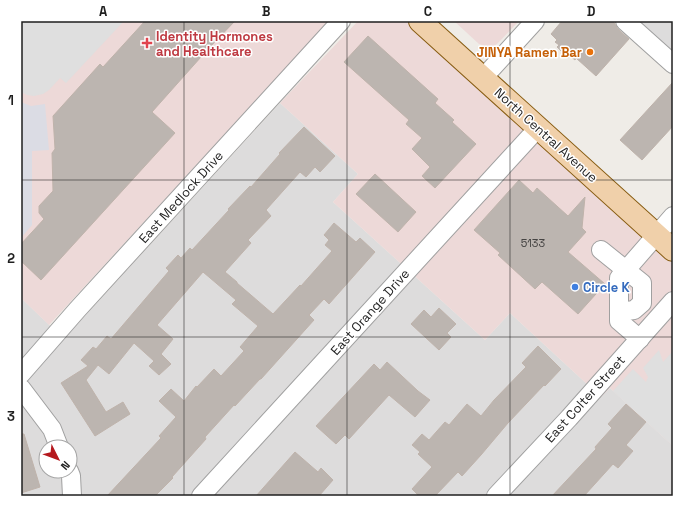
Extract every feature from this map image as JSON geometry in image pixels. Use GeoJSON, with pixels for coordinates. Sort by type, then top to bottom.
{"type":"FeatureCollection","features":[{"type":"Feature","properties":{"kind":"main road","name":"North Central Avenue"},"geometry":{"type":"LineString","coordinates":[[420,21],[673,250]]}},
{"type":"Feature","properties":{"kind":"street","name":"East Medlock Drive"},"geometry":{"type":"LineString","coordinates":[[21,374],[77,310],[342,21]]}},
{"type":"Feature","properties":{"kind":"street"},"geometry":{"type":"LineString","coordinates":[[483,78],[535,21]]}},
{"type":"Feature","properties":{"kind":"street"},"geometry":{"type":"LineString","coordinates":[[625,21],[673,64]]}},
{"type":"Feature","properties":{"kind":"street","name":"East Orange Drive"},"geometry":{"type":"LineString","coordinates":[[201,496],[538,128]]}},
{"type":"Feature","properties":{"kind":"street"},"geometry":{"type":"LineString","coordinates":[[640,338],[619,321],[619,278],[673,216]]}},
{"type":"Feature","properties":{"kind":"street"},"geometry":{"type":"LineString","coordinates":[[601,250],[626,270]]}},
{"type":"Feature","properties":{"kind":"street","name":"East Colter Street"},"geometry":{"type":"LineString","coordinates":[[496,496],[569,418],[673,301]]}},
{"type":"Feature","properties":{"kind":"street"},"geometry":{"type":"LineString","coordinates":[[21,388],[52,429],[56,439]]}},
{"type":"Feature","properties":{"kind":"street"},"geometry":{"type":"LineString","coordinates":[[71,479],[72,496]]}},
{"type":"Feature","properties":{"kind":"shaded area"},"geometry":{"type":"Polygon","coordinates":[[[21,21],[329,21],[49,325],[21,298],[21,21]]]}},
{"type":"Feature","properties":{"kind":"shaded area"},"geometry":{"type":"Polygon","coordinates":[[[21,21],[124,21],[66,83],[60,78],[49,90],[43,94],[34,96],[21,92],[21,21]]]}},
{"type":"Feature","properties":{"kind":"shaded area"},"geometry":{"type":"Polygon","coordinates":[[[358,21],[420,21],[673,250],[673,446],[610,388],[601,397],[510,313],[485,340],[333,202],[358,174],[280,103],[358,21]]]}},
{"type":"Feature","properties":{"kind":"shaded area"},"geometry":{"type":"Polygon","coordinates":[[[454,21],[519,21],[498,43],[493,47],[487,47],[479,44],[454,21]]]}},
{"type":"Feature","properties":{"kind":"shaded area"},"geometry":{"type":"Polygon","coordinates":[[[638,21],[673,21],[673,52],[638,21]]]}},
{"type":"Feature","properties":{"kind":"shaded area"},"geometry":{"type":"Polygon","coordinates":[[[21,102],[31,106],[45,104],[49,150],[32,151],[32,225],[21,238],[21,102]]]}},
{"type":"Feature","properties":{"kind":"shaded area"},"geometry":{"type":"Polygon","coordinates":[[[280,103],[358,174],[333,202],[485,340],[510,313],[601,397],[610,388],[673,446],[673,496],[21,496],[21,298],[64,339],[280,103]]]}},
{"type":"Feature","properties":{"kind":"shaded area"},"geometry":{"type":"Polygon","coordinates":[[[659,350],[663,362],[673,351],[673,446],[613,391],[633,369],[646,382],[648,377],[643,368],[659,350]]]}},
{"type":"Feature","properties":{"kind":"building"},"geometry":{"type":"Polygon","coordinates":[[[145,21],[235,21],[152,112],[175,133],[41,280],[21,261],[21,244],[44,219],[39,213],[39,206],[53,191],[52,153],[55,149],[53,116],[100,64],[103,67],[145,21]]]}},
{"type":"Feature","properties":{"kind":"building","name":"JINYA Ramen Bar"},"geometry":{"type":"Polygon","coordinates":[[[562,21],[613,21],[618,29],[629,39],[596,76],[576,58],[575,60],[570,56],[569,58],[557,47],[559,45],[555,42],[557,40],[551,34],[562,21]]]}},
{"type":"Feature","properties":{"kind":"building"},"geometry":{"type":"Polygon","coordinates":[[[368,36],[438,99],[435,103],[454,120],[452,122],[476,144],[435,188],[422,176],[430,167],[412,149],[422,138],[406,124],[409,120],[344,62],[368,36]]]}},
{"type":"Feature","properties":{"kind":"building"},"geometry":{"type":"Polygon","coordinates":[[[673,82],[673,126],[642,160],[620,140],[673,82]]]}},
{"type":"Feature","properties":{"kind":"building"},"geometry":{"type":"Polygon","coordinates":[[[304,127],[335,156],[320,172],[315,167],[306,177],[300,172],[266,210],[271,216],[248,240],[251,243],[225,272],[273,314],[300,285],[301,286],[332,251],[325,245],[329,240],[324,235],[334,223],[356,242],[360,238],[375,252],[329,304],[324,299],[309,315],[314,320],[261,379],[235,406],[234,405],[205,437],[206,439],[172,477],[173,478],[155,496],[107,496],[161,438],[159,436],[176,417],[159,401],[171,389],[184,401],[196,386],[197,387],[214,369],[221,376],[244,351],[240,347],[258,326],[232,304],[236,300],[203,272],[157,325],[173,339],[161,354],[171,364],[159,375],[149,366],[154,361],[134,343],[109,374],[98,365],[86,380],[106,412],[123,402],[130,414],[95,436],[61,383],[88,366],[81,360],[93,347],[96,349],[107,336],[111,339],[169,271],[166,268],[178,255],[181,258],[190,248],[192,250],[229,210],[228,209],[250,186],[251,187],[280,154],[279,153],[304,127]]]}},
{"type":"Feature","properties":{"kind":"building"},"geometry":{"type":"Polygon","coordinates":[[[375,174],[416,212],[398,232],[356,194],[375,174]]]}},
{"type":"Feature","properties":{"kind":"building"},"geometry":{"type":"Polygon","coordinates":[[[519,180],[533,193],[537,188],[568,216],[585,197],[582,228],[586,232],[568,252],[605,284],[578,314],[542,282],[535,289],[498,255],[500,253],[474,230],[519,180]]]}},
{"type":"Feature","properties":{"kind":"building"},"geometry":{"type":"Polygon","coordinates":[[[439,308],[456,324],[447,333],[451,337],[439,350],[411,324],[424,310],[431,317],[439,308]]]}},
{"type":"Feature","properties":{"kind":"building"},"geometry":{"type":"Polygon","coordinates":[[[538,346],[561,369],[508,423],[462,476],[458,472],[435,496],[419,496],[412,489],[432,467],[418,454],[420,452],[412,445],[422,434],[429,440],[445,422],[449,425],[467,404],[481,416],[494,400],[526,367],[522,363],[538,346]]]}},
{"type":"Feature","properties":{"kind":"building"},"geometry":{"type":"Polygon","coordinates":[[[387,362],[418,391],[430,400],[415,417],[389,395],[349,439],[345,435],[336,444],[316,426],[374,364],[380,370],[387,362]]]}},
{"type":"Feature","properties":{"kind":"building"},"geometry":{"type":"Polygon","coordinates":[[[626,404],[646,422],[626,445],[633,451],[618,468],[613,464],[584,496],[552,496],[596,449],[595,447],[612,428],[608,424],[626,404]]]}},
{"type":"Feature","properties":{"kind":"building"},"geometry":{"type":"Polygon","coordinates":[[[21,434],[24,434],[40,487],[21,493],[21,434]]]}},
{"type":"Feature","properties":{"kind":"building"},"geometry":{"type":"Polygon","coordinates":[[[295,452],[318,472],[321,468],[333,480],[319,496],[256,496],[295,452]]]}},
{"type":"Feature","properties":{"kind":"place","name":"Identity Hormones and Healthcare"},"geometry":{"type":"Point","coordinates":[147,43]}},
{"type":"Feature","properties":{"kind":"place","name":"JINYA Ramen Bar"},"geometry":{"type":"Point","coordinates":[590,52]}},
{"type":"Feature","properties":{"kind":"place","name":"Circle K"},"geometry":{"type":"Point","coordinates":[575,287]}}]}
